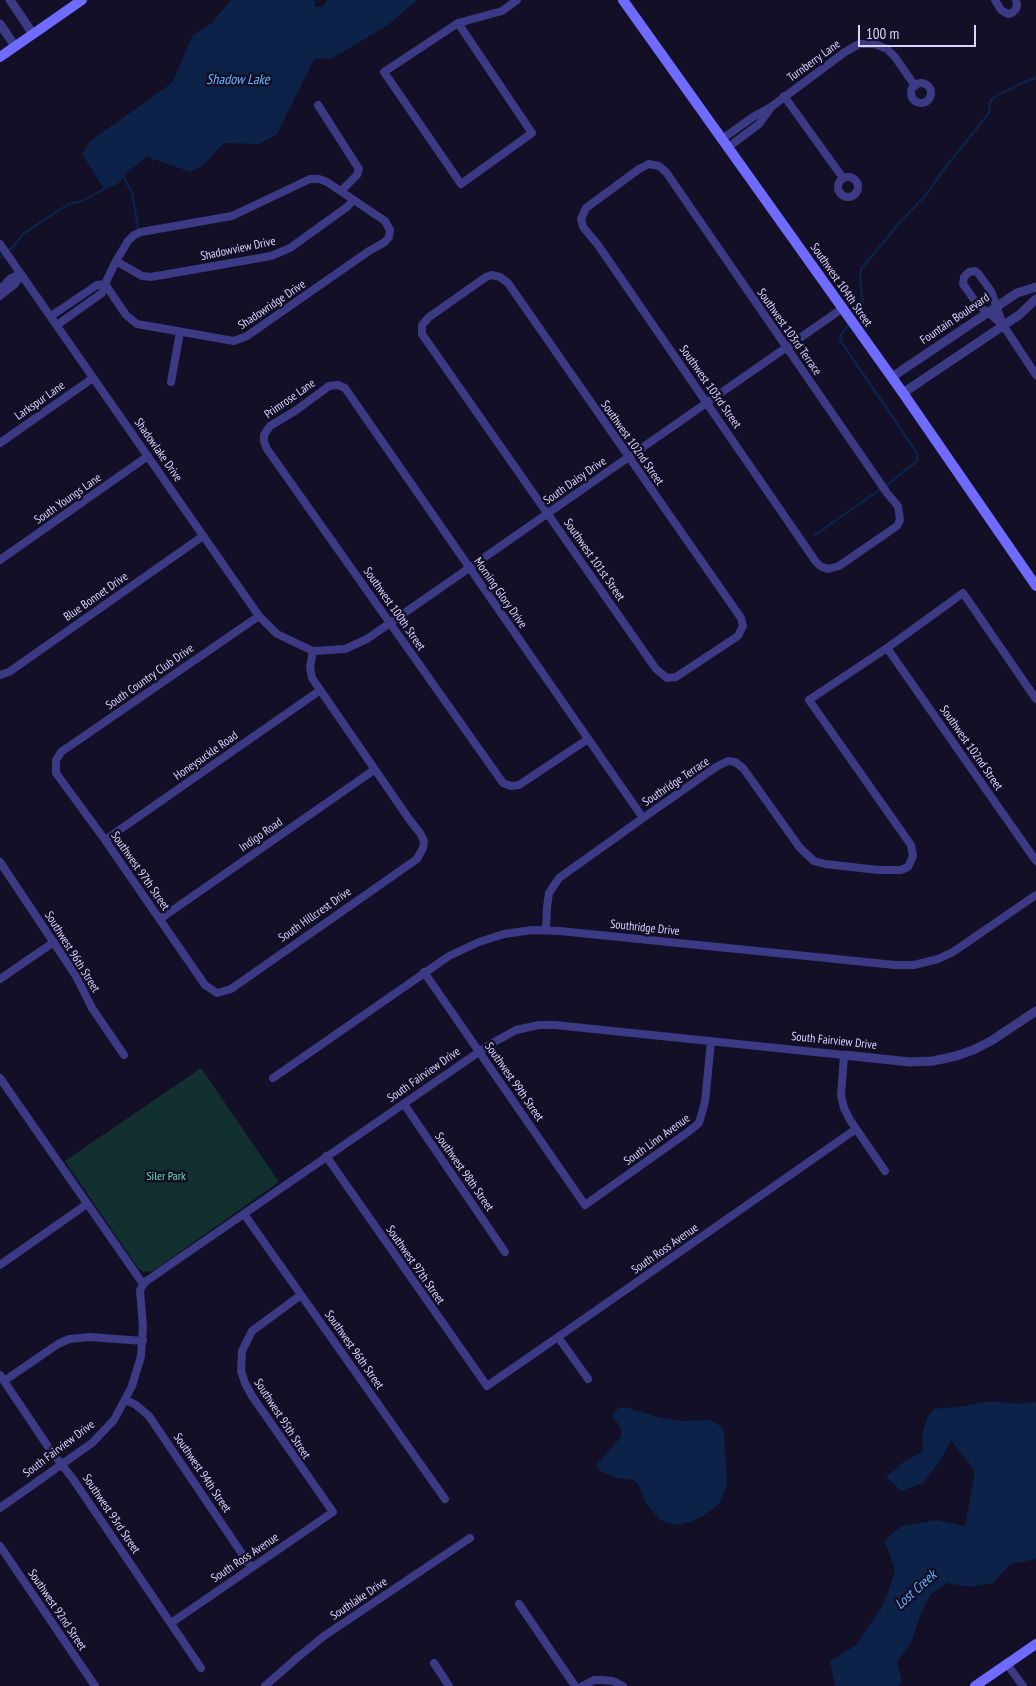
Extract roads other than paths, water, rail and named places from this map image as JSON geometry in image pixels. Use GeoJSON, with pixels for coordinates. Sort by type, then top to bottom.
{"type":"FeatureCollection","features":[{"type":"Feature","properties":{"kind":"main road"},"geometry":{"type":"LineString","coordinates":[[0,57],[82,0]]}},
{"type":"Feature","properties":{"kind":"main road","name":"Southwest 104th Street"},"geometry":{"type":"LineString","coordinates":[[623,0],[892,377],[1036,586]]}},
{"type":"Feature","properties":{"kind":"main road"},"geometry":{"type":"LineString","coordinates":[[975,1686],[1036,1644]]}},
{"type":"Feature","properties":{"kind":"street"},"geometry":{"type":"LineString","coordinates":[[10,0],[33,34]]}},
{"type":"Feature","properties":{"kind":"street"},"geometry":{"type":"LineString","coordinates":[[458,23],[532,132],[461,184],[384,72],[458,23],[502,11],[517,0]]}},
{"type":"Feature","properties":{"kind":"street"},"geometry":{"type":"LineString","coordinates":[[995,0],[1001,10],[1008,14],[1016,9],[1016,0]]}},
{"type":"Feature","properties":{"kind":"street"},"geometry":{"type":"LineString","coordinates":[[0,24],[15,46]]}},
{"type":"Feature","properties":{"kind":"street","name":"Turnberry Lane"},"geometry":{"type":"LineString","coordinates":[[725,143],[753,117],[770,107],[845,52],[864,43],[875,44],[892,53],[915,86]]}},
{"type":"Feature","properties":{"kind":"street"},"geometry":{"type":"LineString","coordinates":[[784,96],[843,178]]}},
{"type":"Feature","properties":{"kind":"street"},"geometry":{"type":"LineString","coordinates":[[318,105],[359,168],[357,175],[341,191]]}},
{"type":"Feature","properties":{"kind":"street","name":"Southwest 103rd Street"},"geometry":{"type":"LineString","coordinates":[[655,164],[644,166],[607,194],[591,203],[582,216],[583,227],[598,245],[816,562],[824,568],[830,569],[839,566],[897,526],[900,517]]}},
{"type":"Feature","properties":{"kind":"street","name":"Southwest 103rd Terrace"},"geometry":{"type":"LineString","coordinates":[[655,164],[666,172],[886,492],[898,506],[900,517]]}},
{"type":"Feature","properties":{"kind":"street"},"geometry":{"type":"LineString","coordinates":[[57,325],[102,293],[116,261],[128,241],[137,234],[232,216],[297,184],[314,179],[323,180],[354,200]]}},
{"type":"Feature","properties":{"kind":"street","name":"Shadowview Drive"},"geometry":{"type":"LineString","coordinates":[[116,261],[142,276],[151,277],[271,256],[290,248],[354,200]]}},
{"type":"Feature","properties":{"kind":"street","name":"Shadowridge Drive"},"geometry":{"type":"LineString","coordinates":[[105,284],[126,315],[143,326],[231,341],[242,339],[369,251],[385,242],[389,237],[390,230],[385,221],[354,200]]}},
{"type":"Feature","properties":{"kind":"street","name":"Shadowlake Drive"},"geometry":{"type":"LineString","coordinates":[[0,244],[259,616],[277,634],[313,651]]}},
{"type":"Feature","properties":{"kind":"street"},"geometry":{"type":"LineString","coordinates":[[1003,325],[977,304],[964,284],[964,277],[969,272],[975,271],[982,277],[991,291],[1003,325],[1036,375]]}},
{"type":"Feature","properties":{"kind":"street"},"geometry":{"type":"LineString","coordinates":[[0,290],[11,278],[21,274]]}},
{"type":"Feature","properties":{"kind":"street"},"geometry":{"type":"LineString","coordinates":[[0,296],[14,284],[21,274]]}},
{"type":"Feature","properties":{"kind":"street","name":"Southwest 101st Street"},"geometry":{"type":"LineString","coordinates":[[496,275],[486,277],[429,317],[422,325],[424,338],[656,670],[670,678]]}},
{"type":"Feature","properties":{"kind":"street","name":"Southwest 102nd Street"},"geometry":{"type":"LineString","coordinates":[[496,275],[508,283],[725,597],[738,613],[742,622],[742,629],[733,640],[683,674],[670,678]]}},
{"type":"Feature","properties":{"kind":"street"},"geometry":{"type":"LineString","coordinates":[[51,316],[97,285],[105,284]]}},
{"type":"Feature","properties":{"kind":"street","name":"Fountain Boulevard"},"geometry":{"type":"LineString","coordinates":[[892,377],[997,305],[1017,294],[1036,287]]}},
{"type":"Feature","properties":{"kind":"street"},"geometry":{"type":"LineString","coordinates":[[903,393],[1026,310],[1036,299]]}},
{"type":"Feature","properties":{"kind":"street","name":"South Daisy Drive"},"geometry":{"type":"LineString","coordinates":[[313,651],[338,650],[352,647],[368,639],[707,402],[786,348],[846,312]]}},
{"type":"Feature","properties":{"kind":"street"},"geometry":{"type":"LineString","coordinates":[[170,382],[180,332]]}},
{"type":"Feature","properties":{"kind":"street","name":"Larkspur Lane"},"geometry":{"type":"LineString","coordinates":[[0,443],[94,378]]}},
{"type":"Feature","properties":{"kind":"street","name":"Primrose Lane"},"geometry":{"type":"LineString","coordinates":[[264,439],[265,432],[270,426],[302,406],[325,388],[335,385]]}},
{"type":"Feature","properties":{"kind":"street","name":"Morning Glory Drive"},"geometry":{"type":"LineString","coordinates":[[335,385],[343,387],[348,392],[643,818]]}},
{"type":"Feature","properties":{"kind":"street","name":"Southwest 100th Street"},"geometry":{"type":"LineString","coordinates":[[264,439],[267,449],[503,783],[511,786],[519,785],[588,739]]}},
{"type":"Feature","properties":{"kind":"street","name":"South Youngs Lane"},"geometry":{"type":"LineString","coordinates":[[0,560],[148,456]]}},
{"type":"Feature","properties":{"kind":"street","name":"Blue Bonnet Drive"},"geometry":{"type":"LineString","coordinates":[[0,675],[10,672],[203,536]]}},
{"type":"Feature","properties":{"kind":"street"},"geometry":{"type":"LineString","coordinates":[[887,648],[963,593],[1036,698]]}},
{"type":"Feature","properties":{"kind":"street","name":"South Country Club Drive"},"geometry":{"type":"LineString","coordinates":[[56,760],[61,752],[259,616]]}},
{"type":"Feature","properties":{"kind":"street","name":"Southwest 102nd Street"},"geometry":{"type":"LineString","coordinates":[[887,648],[1036,862]]}},
{"type":"Feature","properties":{"kind":"street","name":"Southridge Terrace"},"geometry":{"type":"LineString","coordinates":[[546,930],[548,900],[554,883],[569,869],[716,767],[731,761],[743,768],[800,848],[814,861],[825,864],[893,870],[901,870],[908,867],[913,856],[911,845],[809,700],[887,648]]}},
{"type":"Feature","properties":{"kind":"street"},"geometry":{"type":"LineString","coordinates":[[313,651],[310,675],[374,770]]}},
{"type":"Feature","properties":{"kind":"street","name":"Honeysuckle Road"},"geometry":{"type":"LineString","coordinates":[[105,840],[320,691]]}},
{"type":"Feature","properties":{"kind":"street","name":"Southwest 97th Street"},"geometry":{"type":"LineString","coordinates":[[56,760],[56,773],[105,840],[205,986],[215,992]]}},
{"type":"Feature","properties":{"kind":"street","name":"South Hillcrest Drive"},"geometry":{"type":"LineString","coordinates":[[215,992],[220,993],[231,989],[417,859],[423,848],[424,841],[374,770]]}},
{"type":"Feature","properties":{"kind":"street","name":"Indigo Road"},"geometry":{"type":"LineString","coordinates":[[160,919],[374,770]]}},
{"type":"Feature","properties":{"kind":"street","name":"Southwest 96th Street"},"geometry":{"type":"LineString","coordinates":[[0,862],[82,984],[92,1008],[124,1055]]}},
{"type":"Feature","properties":{"kind":"street","name":"Southridge Drive"},"geometry":{"type":"LineString","coordinates":[[273,1078],[449,956],[478,942],[516,932],[546,930],[906,966],[926,963],[953,952],[1036,895]]}},
{"type":"Feature","properties":{"kind":"street"},"geometry":{"type":"LineString","coordinates":[[0,978],[54,942]]}},
{"type":"Feature","properties":{"kind":"street","name":"Southwest 99th Street"},"geometry":{"type":"LineString","coordinates":[[424,972],[585,1205]]}},
{"type":"Feature","properties":{"kind":"street","name":"South Fairview Drive"},"geometry":{"type":"LineString","coordinates":[[0,1508],[101,1435],[114,1420],[126,1400],[136,1376],[142,1341],[143,1315],[140,1290],[143,1284],[326,1156],[498,1039],[516,1030],[539,1025],[555,1025],[910,1062],[933,1061],[973,1050],[991,1041],[1036,1011]]}},
{"type":"Feature","properties":{"kind":"street","name":"South Linn Avenue"},"geometry":{"type":"LineString","coordinates":[[585,1205],[699,1123],[705,1102],[711,1041]]}},
{"type":"Feature","properties":{"kind":"street"},"geometry":{"type":"LineString","coordinates":[[844,1055],[842,1103],[847,1115],[885,1171]]}},
{"type":"Feature","properties":{"kind":"street"},"geometry":{"type":"LineString","coordinates":[[0,1078],[143,1284]]}},
{"type":"Feature","properties":{"kind":"street","name":"Southwest 98th Street"},"geometry":{"type":"LineString","coordinates":[[404,1104],[505,1252]]}},
{"type":"Feature","properties":{"kind":"street","name":"South Ross Avenue"},"geometry":{"type":"LineString","coordinates":[[486,1386],[856,1129]]}},
{"type":"Feature","properties":{"kind":"street","name":"Southwest 97th Street"},"geometry":{"type":"LineString","coordinates":[[326,1156],[486,1386]]}},
{"type":"Feature","properties":{"kind":"street"},"geometry":{"type":"LineString","coordinates":[[0,1265],[87,1204]]}},
{"type":"Feature","properties":{"kind":"street","name":"Southwest 96th Street"},"geometry":{"type":"LineString","coordinates":[[244,1214],[445,1499]]}},
{"type":"Feature","properties":{"kind":"street","name":"Southwest 95th Street"},"geometry":{"type":"LineString","coordinates":[[301,1295],[252,1331],[242,1351],[241,1371],[252,1396],[333,1512]]}},
{"type":"Feature","properties":{"kind":"street"},"geometry":{"type":"LineString","coordinates":[[2,1378],[69,1339],[90,1337],[142,1341]]}},
{"type":"Feature","properties":{"kind":"street"},"geometry":{"type":"LineString","coordinates":[[558,1337],[588,1379]]}},
{"type":"Feature","properties":{"kind":"street","name":"Southwest 93rd Street"},"geometry":{"type":"LineString","coordinates":[[2,1378],[201,1668]]}},
{"type":"Feature","properties":{"kind":"street","name":"Southwest 94th Street"},"geometry":{"type":"LineString","coordinates":[[126,1400],[136,1405],[149,1416],[252,1567]]}},
{"type":"Feature","properties":{"kind":"street","name":"South Ross Avenue"},"geometry":{"type":"LineString","coordinates":[[171,1623],[333,1512]]}},
{"type":"Feature","properties":{"kind":"street","name":"Southlake Drive"},"geometry":{"type":"LineString","coordinates":[[265,1686],[324,1636],[470,1538]]}},
{"type":"Feature","properties":{"kind":"street","name":"Southwest 92nd Street"},"geometry":{"type":"LineString","coordinates":[[0,1546],[95,1686]]}},
{"type":"Feature","properties":{"kind":"street"},"geometry":{"type":"LineString","coordinates":[[519,1604],[575,1686]]}},
{"type":"Feature","properties":{"kind":"street"},"geometry":{"type":"LineString","coordinates":[[434,1663],[449,1686]]}},
{"type":"Feature","properties":{"kind":"street"},"geometry":{"type":"LineString","coordinates":[[1007,1664],[1023,1686]]}},
{"type":"Feature","properties":{"kind":"street"},"geometry":{"type":"LineString","coordinates":[[582,1686],[591,1681],[602,1680],[613,1681],[623,1686]]}},
{"type":"Feature","properties":{"kind":"water","name":"Shadow Lake"},"geometry":{"type":"Polygon","coordinates":[[[231,0],[314,0],[315,7],[323,6],[327,0],[417,0],[388,25],[331,59],[315,58],[277,134],[259,144],[224,143],[202,166],[191,172],[147,157],[124,175],[118,184],[104,189],[82,154],[89,142],[172,83],[193,35],[212,23],[231,0]]]}},
{"type":"Feature","properties":{"kind":"water","name":"Lost Creek"},"geometry":{"type":"Polygon","coordinates":[[[991,1401],[1019,1404],[1036,1402],[1036,1558],[1010,1564],[993,1583],[969,1587],[947,1583],[931,1594],[921,1613],[911,1643],[897,1662],[902,1681],[897,1686],[835,1686],[830,1661],[856,1645],[882,1607],[888,1592],[895,1570],[885,1542],[888,1537],[902,1526],[935,1520],[965,1526],[975,1471],[951,1440],[941,1459],[923,1483],[901,1491],[886,1477],[906,1460],[923,1451],[922,1434],[928,1416],[934,1409],[991,1401]]]}},
{"type":"Feature","properties":{"kind":"water"},"geometry":{"type":"Polygon","coordinates":[[[625,1407],[658,1417],[681,1421],[710,1420],[719,1425],[724,1431],[727,1484],[720,1503],[702,1517],[690,1522],[677,1525],[668,1523],[659,1519],[646,1503],[638,1484],[633,1480],[617,1478],[598,1470],[597,1464],[621,1437],[621,1428],[612,1416],[618,1408],[625,1407]]]}},
{"type":"Feature","properties":{"kind":"waterway"},"geometry":{"type":"LineString","coordinates":[[853,319],[863,306],[860,279],[861,269],[902,220],[926,195],[989,113],[990,101],[999,94],[1036,77]]}},
{"type":"Feature","properties":{"kind":"waterway"},"geometry":{"type":"LineString","coordinates":[[123,175],[132,193],[139,232]]}},
{"type":"Feature","properties":{"kind":"waterway"},"geometry":{"type":"LineString","coordinates":[[0,257],[14,246],[24,233],[69,204],[82,201],[106,188]]}},
{"type":"Feature","properties":{"kind":"waterway"},"geometry":{"type":"LineString","coordinates":[[815,535],[892,481],[917,461],[917,453],[840,340],[842,333],[850,323]]}},
{"type":"Feature","properties":{"kind":"park label","name":"Siler Park"},"geometry":{"type":"Point","coordinates":[166,1177]}}]}
